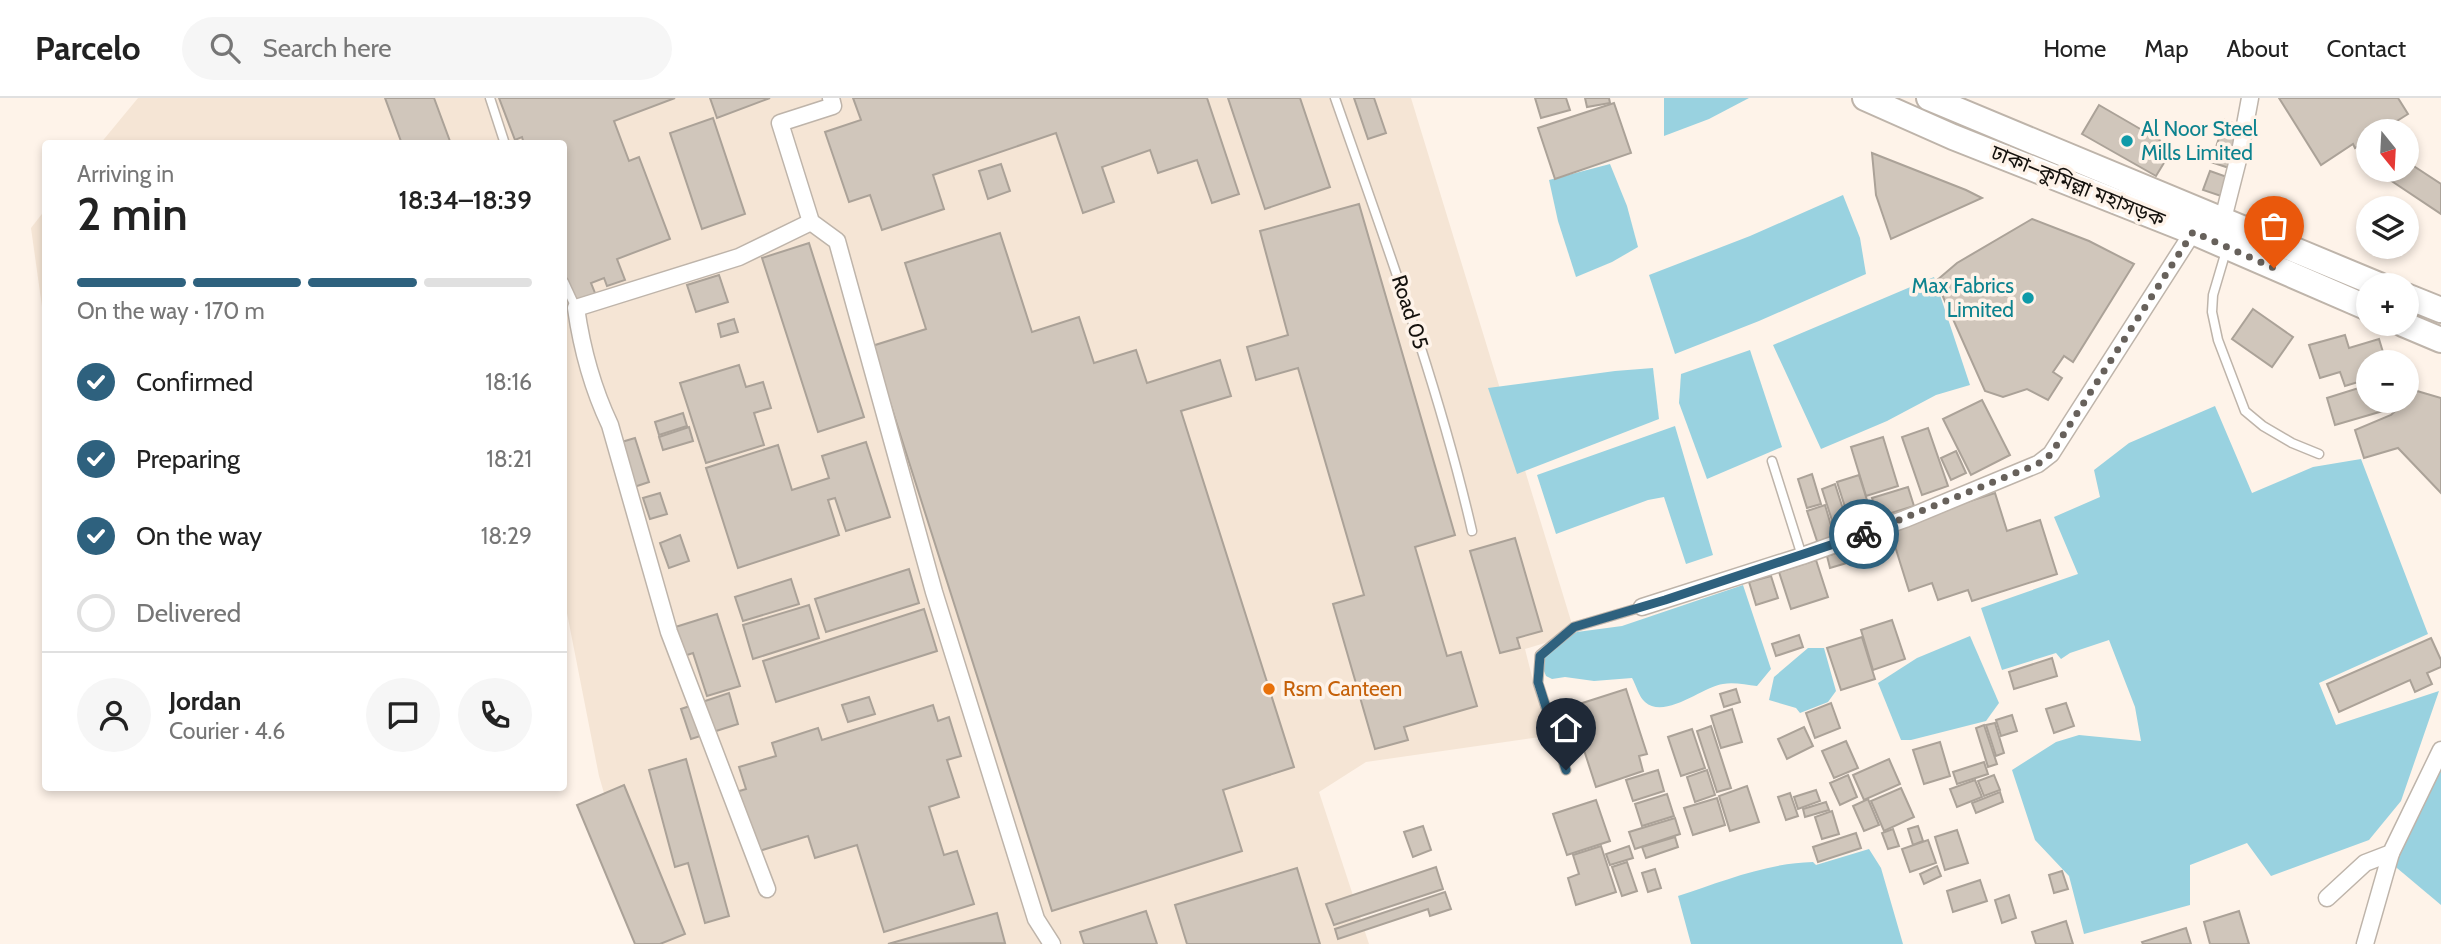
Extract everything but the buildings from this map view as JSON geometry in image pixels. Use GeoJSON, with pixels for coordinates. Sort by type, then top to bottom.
{"type":"FeatureCollection","features":[{"type":"Feature","properties":{"kind":"highway","name":"ঢাকা–কুমিল্লা মহাসড়ক"},"geometry":{"type":"LineString","coordinates":[[1864,98],[1953,137],[2193,232],[2356,304]]}},
{"type":"Feature","properties":{"kind":"highway","name":"ঢাকা–কুমিল্লা মহাসড়ক"},"geometry":{"type":"LineString","coordinates":[[1929,98],[2356,275]]}},
{"type":"Feature","properties":{"kind":"highway"},"geometry":{"type":"LineString","coordinates":[[2419,301],[2441,310]]}},
{"type":"Feature","properties":{"kind":"highway"},"geometry":{"type":"LineString","coordinates":[[2419,331],[2441,340]]}},
{"type":"Feature","properties":{"kind":"street"},"geometry":{"type":"LineString","coordinates":[[831,98],[833,106],[780,123],[811,222],[837,240],[937,605],[1036,919],[1052,944]]}},
{"type":"Feature","properties":{"kind":"street"},"geometry":{"type":"LineString","coordinates":[[2223,219],[2250,98]]}},
{"type":"Feature","properties":{"kind":"street"},"geometry":{"type":"LineString","coordinates":[[767,889],[670,632],[610,425],[594,393],[582,348],[576,308],[739,257],[811,222]]}},
{"type":"Feature","properties":{"kind":"street"},"geometry":{"type":"LineString","coordinates":[[1642,607],[1905,519],[2038,464],[2051,454],[2193,232]]}},
{"type":"Feature","properties":{"kind":"street"},"geometry":{"type":"LineString","coordinates":[[2365,944],[2391,853],[2441,750]]}},
{"type":"Feature","properties":{"kind":"street"},"geometry":{"type":"LineString","coordinates":[[2326,898],[2365,863],[2391,853]]}},
{"type":"Feature","properties":{"kind":"lane"},"geometry":{"type":"LineString","coordinates":[[490,98],[504,140]]}},
{"type":"Feature","properties":{"kind":"lane","name":"Road 05"},"geometry":{"type":"LineString","coordinates":[[1335,98],[1409,305],[1459,474],[1472,530]]}},
{"type":"Feature","properties":{"kind":"lane"},"geometry":{"type":"LineString","coordinates":[[2227,248],[2213,295],[2212,312],[2218,340],[2245,411],[2263,426],[2292,443],[2319,454]]}},
{"type":"Feature","properties":{"kind":"lane"},"geometry":{"type":"LineString","coordinates":[[567,288],[576,308]]}},
{"type":"Feature","properties":{"kind":"lane"},"geometry":{"type":"LineString","coordinates":[[1772,461],[1802,555]]}},
{"type":"Feature","properties":{"kind":"lane"},"geometry":{"type":"LineString","coordinates":[[1566,770],[1538,682],[1540,656],[1574,627],[1642,607]]}},
{"type":"Feature","properties":{"kind":"shaded area"},"geometry":{"type":"Polygon","coordinates":[[[138,98],[1411,98],[1575,634],[1525,649],[1547,736],[1366,762],[1319,792],[1369,944],[648,944],[599,776],[567,613],[567,140],[103,140],[138,98]]]}},
{"type":"Feature","properties":{"kind":"shaded area"},"geometry":{"type":"Polygon","coordinates":[[[42,214],[42,307],[31,228],[42,214]]]}},
{"type":"Feature","properties":{"kind":"water"},"geometry":{"type":"Polygon","coordinates":[[[1664,98],[1749,98],[1709,119],[1664,136],[1664,98]]]}},
{"type":"Feature","properties":{"kind":"water"},"geometry":{"type":"Polygon","coordinates":[[[1610,164],[1627,206],[1638,247],[1612,262],[1576,277],[1558,221],[1549,180],[1610,164]]]}},
{"type":"Feature","properties":{"kind":"water"},"geometry":{"type":"Polygon","coordinates":[[[1843,195],[1860,238],[1866,274],[1675,354],[1649,275],[1750,236],[1843,195]]]}},
{"type":"Feature","properties":{"kind":"water"},"geometry":{"type":"Polygon","coordinates":[[[1934,277],[1970,385],[1936,395],[1887,421],[1821,449],[1773,345],[1934,277]]]}},
{"type":"Feature","properties":{"kind":"water"},"geometry":{"type":"Polygon","coordinates":[[[1750,350],[1782,447],[1707,479],[1679,403],[1681,374],[1750,350]]]}},
{"type":"Feature","properties":{"kind":"water"},"geometry":{"type":"Polygon","coordinates":[[[1653,368],[1659,419],[1517,474],[1488,388],[1653,368]]]}},
{"type":"Feature","properties":{"kind":"water"},"geometry":{"type":"Polygon","coordinates":[[[2215,406],[2252,493],[2313,467],[2361,459],[2428,634],[2319,683],[2336,725],[2439,691],[2401,801],[2369,840],[2271,876],[2247,843],[2190,865],[2190,905],[2084,934],[2069,876],[2035,840],[2012,770],[2056,742],[2079,735],[2141,741],[2135,707],[2109,640],[2070,653],[2061,659],[2056,653],[2002,670],[1981,608],[2078,574],[2054,517],[2100,497],[2094,470],[2129,443],[2215,406]]]}},
{"type":"Feature","properties":{"kind":"water"},"geometry":{"type":"Polygon","coordinates":[[[1675,426],[1713,555],[1686,564],[1664,497],[1648,500],[1556,534],[1537,475],[1675,426]]]}},
{"type":"Feature","properties":{"kind":"water"},"geometry":{"type":"Polygon","coordinates":[[[1743,585],[1771,669],[1757,686],[1723,684],[1663,707],[1645,702],[1632,678],[1594,681],[1565,677],[1552,679],[1546,676],[1542,666],[1548,647],[1577,632],[1622,626],[1743,585]]]}},
{"type":"Feature","properties":{"kind":"water"},"geometry":{"type":"Polygon","coordinates":[[[1970,636],[1999,703],[1986,721],[1911,740],[1901,740],[1878,683],[1917,658],[1970,636]]]}},
{"type":"Feature","properties":{"kind":"water"},"geometry":{"type":"Polygon","coordinates":[[[1808,648],[1824,648],[1836,691],[1828,702],[1800,713],[1796,708],[1769,700],[1774,677],[1808,648]]]}},
{"type":"Feature","properties":{"kind":"water"},"geometry":{"type":"Polygon","coordinates":[[[2441,762],[2441,905],[2391,863],[2441,762]]]}},
{"type":"Feature","properties":{"kind":"water"},"geometry":{"type":"Polygon","coordinates":[[[1869,849],[1881,868],[1903,944],[1691,944],[1678,896],[1761,870],[1796,863],[1813,862],[1816,865],[1869,849]]]}},
{"type":"Feature","properties":{"kind":"way so far"},"geometry":{"type":"LineString","coordinates":[[1864,534],[2038,464],[2051,454],[2193,232],[2274,268]]}},
{"type":"Feature","properties":{"kind":"place","name":"Al Noor Steel Mills Limited"},"geometry":{"type":"Point","coordinates":[2127,141]}},
{"type":"Feature","properties":{"kind":"place","name":"Max Fabrics Limited"},"geometry":{"type":"Point","coordinates":[2028,298]}},
{"type":"Feature","properties":{"kind":"place","name":"Rsm Canteen"},"geometry":{"type":"Point","coordinates":[1269,689]}},
{"type":"Feature","properties":{"kind":"route"},"geometry":{"type":"LineString","coordinates":[[1566,770],[1538,682],[1538,668],[1540,656],[1574,627],[1864,534]]}}]}
